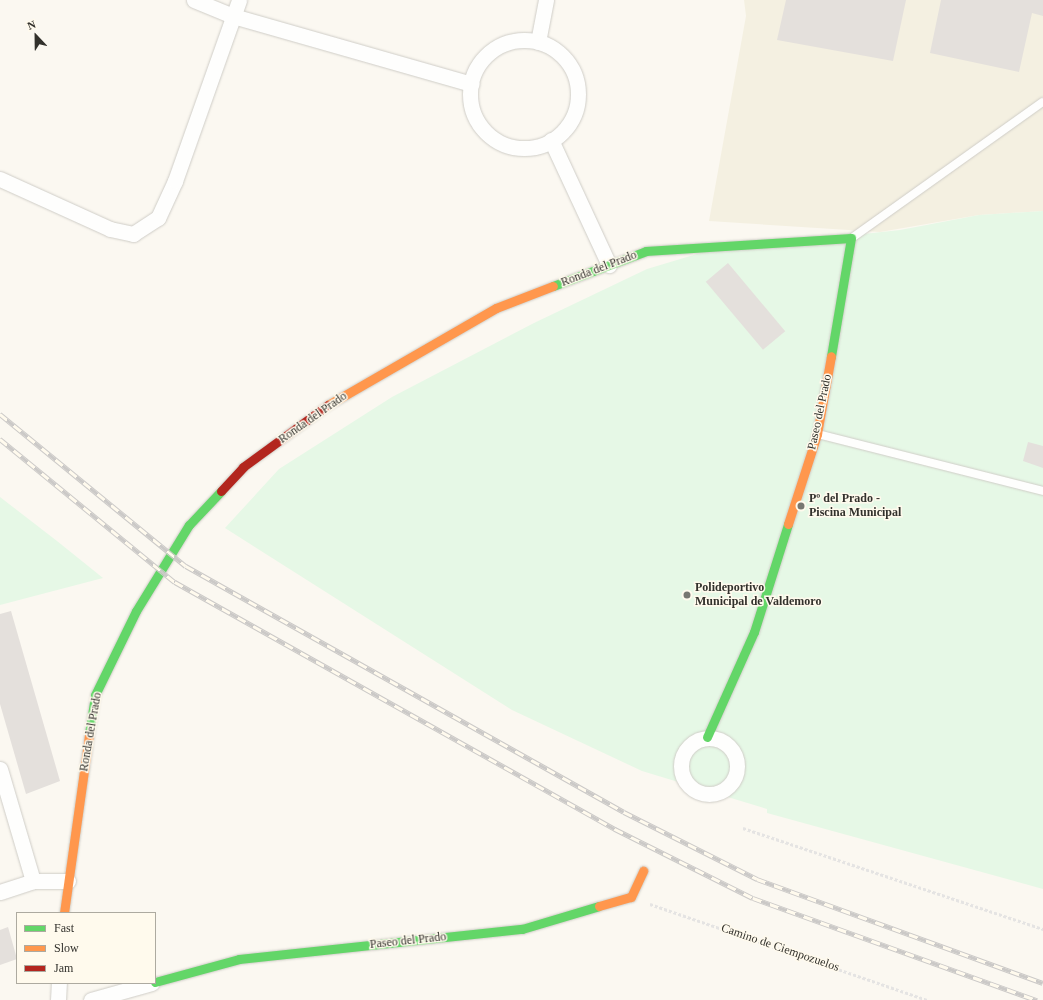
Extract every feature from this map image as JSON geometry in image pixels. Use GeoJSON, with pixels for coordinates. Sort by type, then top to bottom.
{"type":"FeatureCollection","features":[{"type":"Feature","properties":{"kind":"street"},"geometry":{"type":"LineString","coordinates":[[194,0],[233,16],[471,84]]}},
{"type":"Feature","properties":{"kind":"street"},"geometry":{"type":"LineString","coordinates":[[0,179],[110,229],[133,234],[158,218],[175,181],[239,0]]}},
{"type":"Feature","properties":{"kind":"street"},"geometry":{"type":"LineString","coordinates":[[538,42],[546,0]]}},
{"type":"Feature","properties":{"kind":"street"},"geometry":{"type":"LineString","coordinates":[[519,40],[538,42],[554,49],[568,61],[576,78],[578,96],[574,114],[564,129],[551,140],[534,147],[517,147],[500,142],[486,132],[476,118],[471,102],[471,84],[477,68],[487,54],[502,45],[519,40]]}},
{"type":"Feature","properties":{"kind":"street"},"geometry":{"type":"LineString","coordinates":[[551,140],[609,265]]}},
{"type":"Feature","properties":{"kind":"street","name":"Ronda del Prado"},"geometry":{"type":"LineString","coordinates":[[64,912],[95,695],[136,611],[189,525],[243,467],[331,403],[496,308],[646,251],[851,238]]}},
{"type":"Feature","properties":{"kind":"street","name":"Paseo del Prado"},"geometry":{"type":"LineString","coordinates":[[707,737],[754,632],[818,434],[851,238]]}},
{"type":"Feature","properties":{"kind":"street"},"geometry":{"type":"LineString","coordinates":[[0,769],[33,881]]}},
{"type":"Feature","properties":{"kind":"street"},"geometry":{"type":"LineString","coordinates":[[631,897],[643,871]]}},
{"type":"Feature","properties":{"kind":"street"},"geometry":{"type":"LineString","coordinates":[[0,892],[33,881],[68,881]]}},
{"type":"Feature","properties":{"kind":"street","name":"Paseo del Prado"},"geometry":{"type":"LineString","coordinates":[[156,982],[239,959],[522,929],[631,897]]}},
{"type":"Feature","properties":{"kind":"street"},"geometry":{"type":"LineString","coordinates":[[58,984],[58,1000]]}},
{"type":"Feature","properties":{"kind":"street"},"geometry":{"type":"LineString","coordinates":[[91,1000],[148,984]]}},
{"type":"Feature","properties":{"kind":"lane"},"geometry":{"type":"LineString","coordinates":[[851,238],[1043,102]]}},
{"type":"Feature","properties":{"kind":"lane"},"geometry":{"type":"LineString","coordinates":[[818,434],[1043,491]]}},
{"type":"Feature","properties":{"kind":"path"},"geometry":{"type":"LineString","coordinates":[[742,828],[1043,929]]}},
{"type":"Feature","properties":{"kind":"path","name":"Camino de Ciempozuelos"},"geometry":{"type":"LineString","coordinates":[[631,897],[928,1000]]}},
{"type":"Feature","properties":{"kind":"shaded area"},"geometry":{"type":"Polygon","coordinates":[[[744,0],[1043,0],[1043,211],[979,215],[880,232],[709,221],[746,16],[744,0]]]}},
{"type":"Feature","properties":{"kind":"green space","name":"Polideportivo Municipal de Valdemoro"},"geometry":{"type":"Polygon","coordinates":[[[1043,211],[1043,889],[767,813],[767,809],[642,771],[512,710],[225,528],[279,469],[392,397],[534,323],[647,269],[707,251],[900,230],[979,215],[1043,211]]]}},
{"type":"Feature","properties":{"kind":"green space"},"geometry":{"type":"Polygon","coordinates":[[[0,497],[57,541],[103,578],[0,605],[0,497]]]}},
{"type":"Feature","properties":{"kind":"building"},"geometry":{"type":"Polygon","coordinates":[[[786,0],[906,0],[893,61],[777,40],[786,0]]]}},
{"type":"Feature","properties":{"kind":"building"},"geometry":{"type":"Polygon","coordinates":[[[941,0],[1043,0],[1043,16],[1032,13],[1019,72],[930,53],[941,0]]]}},
{"type":"Feature","properties":{"kind":"building"},"geometry":{"type":"Polygon","coordinates":[[[728,263],[785,331],[763,350],[706,282],[728,263]]]}},
{"type":"Feature","properties":{"kind":"building"},"geometry":{"type":"Polygon","coordinates":[[[1028,442],[1043,446],[1043,468],[1023,461],[1028,442]]]}},
{"type":"Feature","properties":{"kind":"building"},"geometry":{"type":"Polygon","coordinates":[[[11,611],[60,781],[26,794],[0,704],[0,614],[11,611]]]}},
{"type":"Feature","properties":{"kind":"building"},"geometry":{"type":"Polygon","coordinates":[[[8,927],[16,959],[0,965],[0,930],[8,927]]]}},
{"type":"Feature","properties":{"kind":"railway"},"geometry":{"type":"LineString","coordinates":[[0,414],[186,566],[624,812],[757,879],[1043,983]]}},
{"type":"Feature","properties":{"kind":"railway"},"geometry":{"type":"LineString","coordinates":[[0,439],[175,582],[615,829],[753,898],[1037,1000]]}},
{"type":"Feature","properties":{"kind":"traffic: fast"},"geometry":{"type":"LineString","coordinates":[[553,286],[646,251],[851,238],[831,356]]}},
{"type":"Feature","properties":{"kind":"traffic: fast"},"geometry":{"type":"LineString","coordinates":[[89,734],[95,695],[136,611],[189,525],[221,491]]}},
{"type":"Feature","properties":{"kind":"traffic: fast"},"geometry":{"type":"LineString","coordinates":[[707,737],[754,632],[788,524]]}},
{"type":"Feature","properties":{"kind":"traffic: fast"},"geometry":{"type":"LineString","coordinates":[[156,982],[239,959],[522,929],[599,906]]}},
{"type":"Feature","properties":{"kind":"traffic: slow"},"geometry":{"type":"LineString","coordinates":[[328,405],[496,308],[553,286]]}},
{"type":"Feature","properties":{"kind":"traffic: slow"},"geometry":{"type":"LineString","coordinates":[[788,524],[817,434],[831,356]]}},
{"type":"Feature","properties":{"kind":"traffic: slow"},"geometry":{"type":"LineString","coordinates":[[64,912],[89,734]]}},
{"type":"Feature","properties":{"kind":"traffic: slow"},"geometry":{"type":"LineString","coordinates":[[599,906],[631,897],[643,871]]}},
{"type":"Feature","properties":{"kind":"traffic: jam"},"geometry":{"type":"LineString","coordinates":[[221,491],[243,467],[328,405]]}},
{"type":"Feature","properties":{"kind":"place","name":"Pº del Prado - Piscina Municipal"},"geometry":{"type":"Point","coordinates":[801,506]}},
{"type":"Feature","properties":{"kind":"place","name":"Polideportivo Municipal de Valdemoro"},"geometry":{"type":"Point","coordinates":[687,595]}}]}
